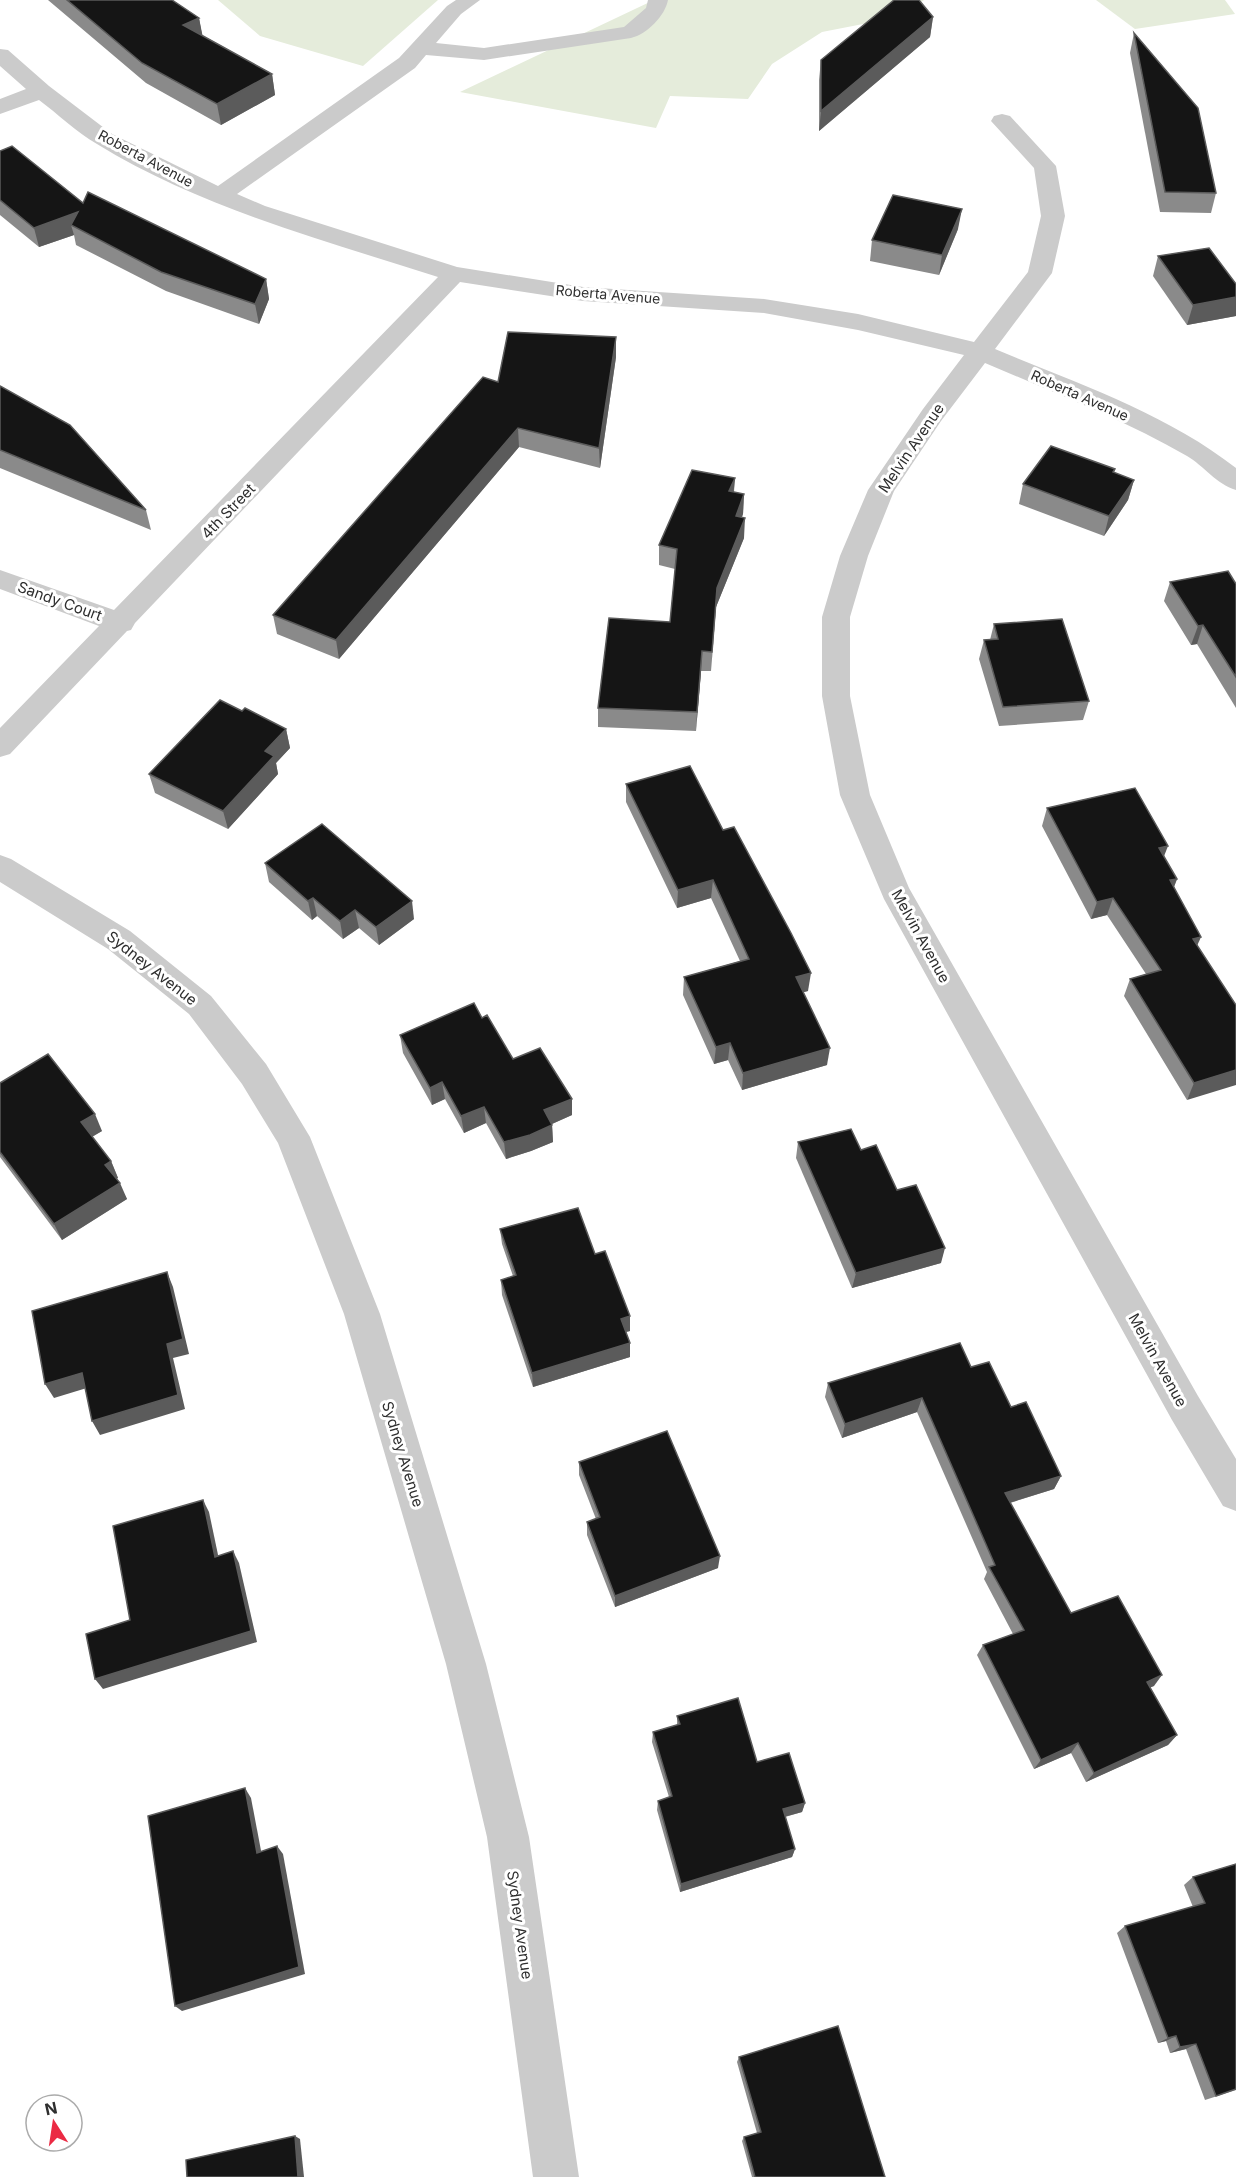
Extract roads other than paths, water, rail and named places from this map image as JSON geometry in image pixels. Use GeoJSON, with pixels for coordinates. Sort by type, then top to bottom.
{"type":"FeatureCollection","features":[{"type":"Feature","properties":{"kind":"street"},"geometry":{"type":"LineString","coordinates":[[220,195],[407,63],[454,10],[470,0]]}},
{"type":"Feature","properties":{"kind":"street"},"geometry":{"type":"LineString","coordinates":[[420,48],[484,54],[631,32],[656,10],[658,0]]}},
{"type":"Feature","properties":{"kind":"street","name":"Roberta Avenue"},"geometry":{"type":"LineString","coordinates":[[0,55],[40,92],[104,139],[168,172],[256,211],[454,274],[583,294],[764,306],[858,322],[979,351],[1110,407],[1189,446],[1236,481]]}},
{"type":"Feature","properties":{"kind":"street"},"geometry":{"type":"LineString","coordinates":[[0,107],[40,92]]}},
{"type":"Feature","properties":{"kind":"street","name":"Melvin Avenue"},"geometry":{"type":"LineString","coordinates":[[1002,121],[1045,166],[1053,216],[1040,273],[979,351],[881,490],[854,556],[836,617],[836,696],[855,795],[895,890],[1185,1408],[1236,1493]]}},
{"type":"Feature","properties":{"kind":"street","name":"4th Street"},"geometry":{"type":"LineString","coordinates":[[0,746],[121,623],[454,274]]}},
{"type":"Feature","properties":{"kind":"street","name":"Sandy Court"},"geometry":{"type":"LineString","coordinates":[[0,579],[121,623]]}},
{"type":"Feature","properties":{"kind":"street","name":"Sydney Avenue"},"geometry":{"type":"LineString","coordinates":[[0,867],[119,940],[200,1005],[254,1074],[293,1137],[362,1314],[466,1664],[508,1837],[556,2177]]}}]}
